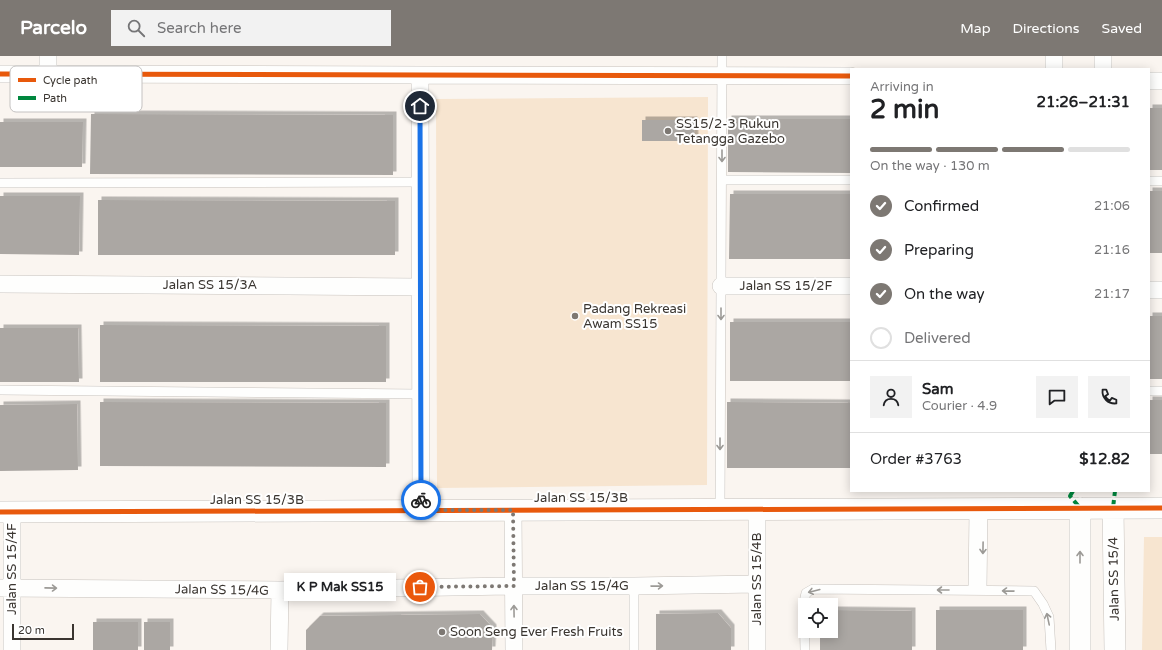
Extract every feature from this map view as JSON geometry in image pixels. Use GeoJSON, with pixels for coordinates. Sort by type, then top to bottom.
{"type":"FeatureCollection","features":[{"type":"Feature","properties":{"kind":"street"},"geometry":{"type":"LineString","coordinates":[[1054,56],[1054,68]]}},
{"type":"Feature","properties":{"kind":"street"},"geometry":{"type":"LineString","coordinates":[[1102,68],[1103,56]]}},
{"type":"Feature","properties":{"kind":"street"},"geometry":{"type":"LineString","coordinates":[[142,74],[850,76]]}},
{"type":"Feature","properties":{"kind":"street"},"geometry":{"type":"LineString","coordinates":[[420,75],[421,510]]}},
{"type":"Feature","properties":{"kind":"street"},"geometry":{"type":"LineString","coordinates":[[1150,81],[1162,81]]}},
{"type":"Feature","properties":{"kind":"street","name":"Jalan SS 15/3A"},"geometry":{"type":"LineString","coordinates":[[0,284],[420,287]]}},
{"type":"Feature","properties":{"kind":"street","name":"Jalan SS 15/2F"},"geometry":{"type":"LineString","coordinates":[[721,286],[850,286]]}},
{"type":"Feature","properties":{"kind":"street"},"geometry":{"type":"LineString","coordinates":[[1150,290],[1162,290]]}},
{"type":"Feature","properties":{"kind":"street"},"geometry":{"type":"LineString","coordinates":[[1080,508],[1080,650]]}},
{"type":"Feature","properties":{"kind":"street","name":"Jalan SS 15/4"},"geometry":{"type":"LineString","coordinates":[[1113,508],[1116,650]]}},
{"type":"Feature","properties":{"kind":"street","name":"Jalan SS 15/3B"},"geometry":{"type":"LineString","coordinates":[[6,512],[1162,508]]}},
{"type":"Feature","properties":{"kind":"street","name":"Jalan SS 15/4B"},"geometry":{"type":"LineString","coordinates":[[757,509],[757,650]]}},
{"type":"Feature","properties":{"kind":"street"},"geometry":{"type":"LineString","coordinates":[[513,510],[514,650]]}},
{"type":"Feature","properties":{"kind":"street","name":"Jalan SS 15/4F"},"geometry":{"type":"LineString","coordinates":[[6,512],[6,588],[12,650]]}},
{"type":"Feature","properties":{"kind":"street","name":"Jalan SS 15/4G"},"geometry":{"type":"LineString","coordinates":[[6,588],[280,590],[757,584]]}},
{"type":"Feature","properties":{"kind":"street"},"geometry":{"type":"LineString","coordinates":[[279,650],[280,590]]}},
{"type":"Feature","properties":{"kind":"lane"},"geometry":{"type":"LineString","coordinates":[[720,509],[722,56]]}},
{"type":"Feature","properties":{"kind":"lane"},"geometry":{"type":"LineString","coordinates":[[722,180],[850,180]]}},
{"type":"Feature","properties":{"kind":"lane"},"geometry":{"type":"LineString","coordinates":[[1150,181],[1162,181]]}},
{"type":"Feature","properties":{"kind":"lane"},"geometry":{"type":"LineString","coordinates":[[0,183],[420,182]]}},
{"type":"Feature","properties":{"kind":"lane"},"geometry":{"type":"LineString","coordinates":[[0,390],[420,394]]}},
{"type":"Feature","properties":{"kind":"lane"},"geometry":{"type":"LineString","coordinates":[[1150,391],[1162,391]]}},
{"type":"Feature","properties":{"kind":"lane"},"geometry":{"type":"LineString","coordinates":[[978,590],[979,508]]}},
{"type":"Feature","properties":{"kind":"lane"},"geometry":{"type":"LineString","coordinates":[[634,586],[634,650]]}},
{"type":"Feature","properties":{"kind":"lane"},"geometry":{"type":"LineString","coordinates":[[805,650],[804,602],[806,593],[813,589],[1034,591],[1049,617],[1051,650]]}},
{"type":"Feature","properties":{"kind":"shaded area","name":"Padang Rekreasi Awam SS15"},"geometry":{"type":"Polygon","coordinates":[[[708,97],[707,485],[437,488],[436,99],[708,97]]]}},
{"type":"Feature","properties":{"kind":"shaded area"},"geometry":{"type":"Polygon","coordinates":[[[1144,537],[1162,537],[1162,650],[1142,650],[1144,537]]]}},
{"type":"Feature","properties":{"kind":"building"},"geometry":{"type":"Polygon","coordinates":[[[1150,108],[1162,108],[1162,170],[1150,170],[1150,108]]]}},
{"type":"Feature","properties":{"kind":"building"},"geometry":{"type":"Polygon","coordinates":[[[91,114],[393,115],[393,175],[90,174],[91,114]]]}},
{"type":"Feature","properties":{"kind":"building"},"geometry":{"type":"Polygon","coordinates":[[[728,119],[850,119],[850,173],[728,172],[728,119]]]}},
{"type":"Feature","properties":{"kind":"building","name":"SS15/2-3 Rukun Tetangga Gazebo"},"geometry":{"type":"Polygon","coordinates":[[[642,120],[694,120],[695,141],[642,141],[642,120]]]}},
{"type":"Feature","properties":{"kind":"building"},"geometry":{"type":"Polygon","coordinates":[[[0,122],[83,122],[82,167],[0,167],[0,122]]]}},
{"type":"Feature","properties":{"kind":"building"},"geometry":{"type":"Polygon","coordinates":[[[1150,191],[1162,191],[1162,253],[1150,253],[1150,191]]]}},
{"type":"Feature","properties":{"kind":"building"},"geometry":{"type":"Polygon","coordinates":[[[730,194],[850,194],[850,259],[729,259],[730,194]]]}},
{"type":"Feature","properties":{"kind":"building"},"geometry":{"type":"Polygon","coordinates":[[[0,196],[80,196],[79,255],[0,254],[0,196]]]}},
{"type":"Feature","properties":{"kind":"building"},"geometry":{"type":"Polygon","coordinates":[[[98,200],[395,201],[395,255],[98,255],[98,200]]]}},
{"type":"Feature","properties":{"kind":"building"},"geometry":{"type":"Polygon","coordinates":[[[1150,316],[1162,316],[1162,379],[1150,379],[1150,316]]]}},
{"type":"Feature","properties":{"kind":"building"},"geometry":{"type":"Polygon","coordinates":[[[730,322],[850,322],[850,381],[730,381],[730,322]]]}},
{"type":"Feature","properties":{"kind":"building"},"geometry":{"type":"Polygon","coordinates":[[[100,325],[386,326],[386,382],[100,382],[100,325]]]}},
{"type":"Feature","properties":{"kind":"building"},"geometry":{"type":"Polygon","coordinates":[[[0,328],[78,328],[79,382],[0,382],[0,328]]]}},
{"type":"Feature","properties":{"kind":"building"},"geometry":{"type":"Polygon","coordinates":[[[1150,400],[1162,400],[1162,454],[1150,454],[1150,400]]]}},
{"type":"Feature","properties":{"kind":"building"},"geometry":{"type":"Polygon","coordinates":[[[100,402],[386,403],[386,467],[100,466],[100,402]]]}},
{"type":"Feature","properties":{"kind":"building"},"geometry":{"type":"Polygon","coordinates":[[[727,402],[850,403],[850,468],[727,468],[727,402]]]}},
{"type":"Feature","properties":{"kind":"building"},"geometry":{"type":"Polygon","coordinates":[[[77,404],[78,470],[0,471],[0,405],[77,404]]]}},
{"type":"Feature","properties":{"kind":"building"},"geometry":{"type":"Polygon","coordinates":[[[838,610],[912,611],[912,650],[820,650],[820,638],[838,638],[838,610]]]}},
{"type":"Feature","properties":{"kind":"building"},"geometry":{"type":"Polygon","coordinates":[[[936,610],[1023,610],[1023,650],[936,650],[936,610]]]}},
{"type":"Feature","properties":{"kind":"building"},"geometry":{"type":"Polygon","coordinates":[[[718,613],[731,628],[731,650],[656,650],[656,614],[718,613]]]}},
{"type":"Feature","properties":{"kind":"building"},"geometry":{"type":"Polygon","coordinates":[[[480,614],[493,628],[492,650],[306,650],[306,630],[320,616],[480,614]]]}},
{"type":"Feature","properties":{"kind":"building"},"geometry":{"type":"Polygon","coordinates":[[[93,622],[138,622],[138,650],[93,650],[93,622]]]}},
{"type":"Feature","properties":{"kind":"building"},"geometry":{"type":"Polygon","coordinates":[[[144,622],[170,622],[170,650],[144,650],[144,622]]]}},
{"type":"Feature","properties":{"kind":"marked path"},"geometry":{"type":"LineString","coordinates":[[1072,492],[1070,496],[1080,508]]}},
{"type":"Feature","properties":{"kind":"marked path"},"geometry":{"type":"LineString","coordinates":[[1113,508],[1115,492]]}},
{"type":"Feature","properties":{"kind":"cycle path"},"geometry":{"type":"LineString","coordinates":[[0,74],[10,74]]}},
{"type":"Feature","properties":{"kind":"cycle path"},"geometry":{"type":"LineString","coordinates":[[142,74],[850,76]]}},
{"type":"Feature","properties":{"kind":"cycle path"},"geometry":{"type":"LineString","coordinates":[[0,512],[1162,508]]}},
{"type":"Feature","properties":{"kind":"way so far"},"geometry":{"type":"LineString","coordinates":[[420,587],[514,586],[513,510],[421,510],[421,500]]}},
{"type":"Feature","properties":{"kind":"place","name":"SS15/2-3 Rukun Tetangga Gazebo"},"geometry":{"type":"Point","coordinates":[668,131]}},
{"type":"Feature","properties":{"kind":"place","name":"Padang Rekreasi Awam SS15"},"geometry":{"type":"Point","coordinates":[575,316]}},
{"type":"Feature","properties":{"kind":"place","name":"K P Mak SS15"},"geometry":{"type":"Point","coordinates":[420,587]}},
{"type":"Feature","properties":{"kind":"place","name":"Soon Seng Ever Fresh Fruits"},"geometry":{"type":"Point","coordinates":[442,632]}},
{"type":"Feature","properties":{"kind":"route"},"geometry":{"type":"LineString","coordinates":[[420,106],[421,500]]}}]}
